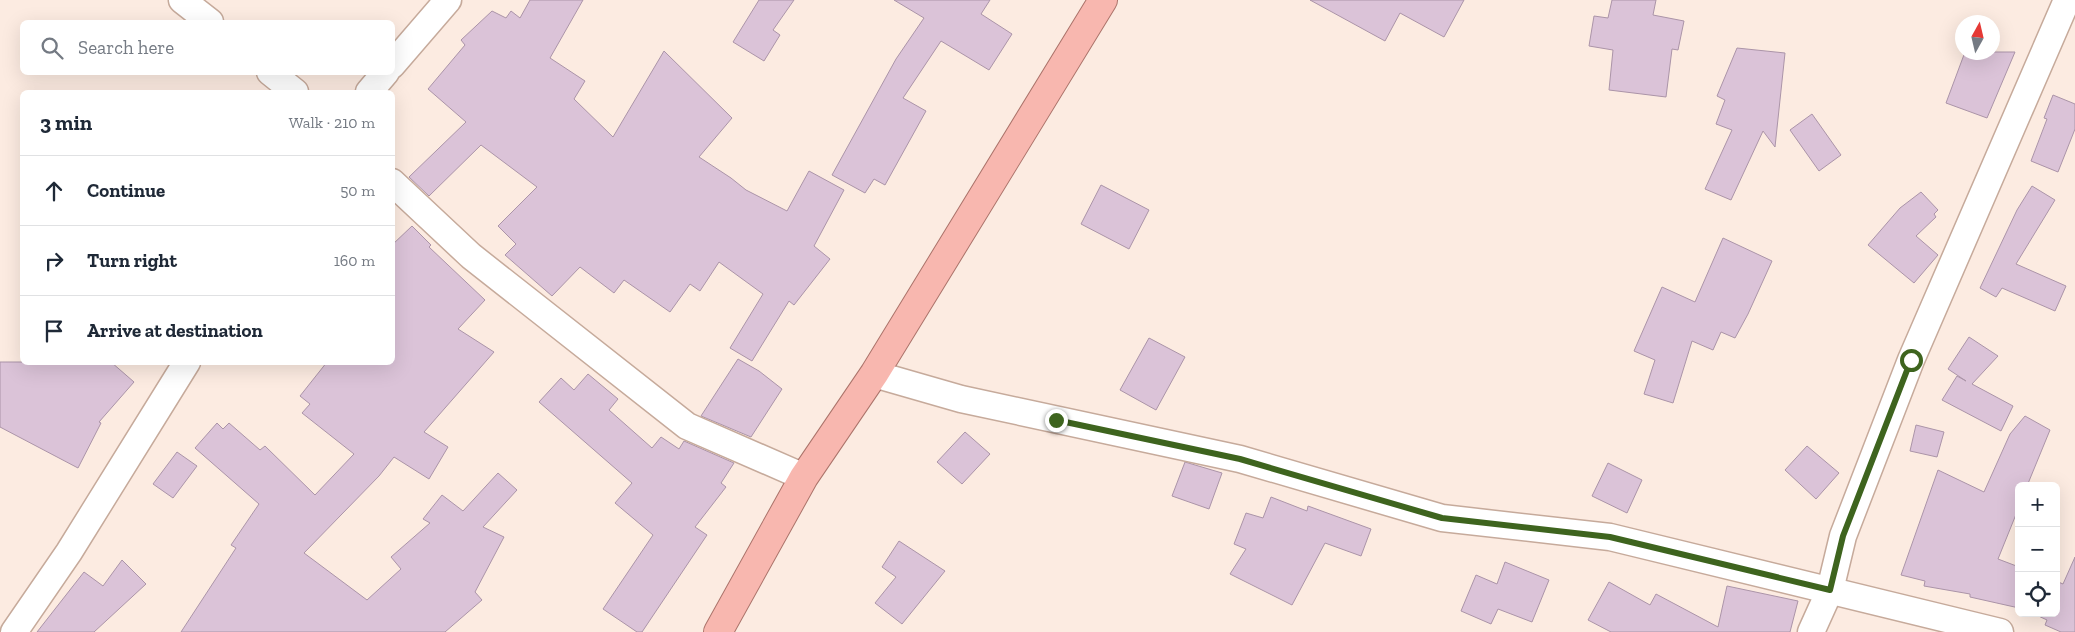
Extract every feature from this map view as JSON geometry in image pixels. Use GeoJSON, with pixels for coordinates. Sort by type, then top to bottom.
{"type":"FeatureCollection","features":[{"type":"Feature","properties":{"kind":"highway"},"geometry":{"type":"LineString","coordinates":[[718,632],[804,477],[874,374],[1103,0]]}},
{"type":"Feature","properties":{"kind":"street"},"geometry":{"type":"LineString","coordinates":[[182,0],[207,20]]}},
{"type":"Feature","properties":{"kind":"street"},"geometry":{"type":"LineString","coordinates":[[395,62],[448,0]]}},
{"type":"Feature","properties":{"kind":"street"},"geometry":{"type":"LineString","coordinates":[[1811,632],[1830,590],[1843,536],[1911,360],[2067,0]]}},
{"type":"Feature","properties":{"kind":"street"},"geometry":{"type":"LineString","coordinates":[[274,75],[292,90]]}},
{"type":"Feature","properties":{"kind":"street"},"geometry":{"type":"LineString","coordinates":[[371,90],[383,75]]}},
{"type":"Feature","properties":{"kind":"street"},"geometry":{"type":"LineString","coordinates":[[395,185],[471,256],[687,426],[804,477]]}},
{"type":"Feature","properties":{"kind":"street"},"geometry":{"type":"LineString","coordinates":[[14,632],[69,552],[185,365]]}},
{"type":"Feature","properties":{"kind":"street"},"geometry":{"type":"LineString","coordinates":[[874,374],[961,399],[1240,459],[1442,518],[1610,537],[2000,632]]}},
{"type":"Feature","properties":{"kind":"building"},"geometry":{"type":"Polygon","coordinates":[[[530,0],[583,0],[550,58],[585,81],[574,99],[613,137],[664,51],[732,118],[699,157],[746,190],[787,211],[809,171],[844,190],[814,246],[830,259],[794,305],[789,301],[752,361],[730,348],[763,294],[719,262],[700,291],[690,284],[670,312],[624,280],[614,293],[580,267],[552,296],[505,255],[516,244],[498,226],[537,187],[481,145],[429,196],[409,177],[466,122],[428,89],[465,45],[461,40],[492,11],[506,18],[511,11],[520,18],[530,0]]]}},
{"type":"Feature","properties":{"kind":"building"},"geometry":{"type":"Polygon","coordinates":[[[759,0],[794,0],[773,30],[780,35],[764,61],[733,42],[759,0]]]}},
{"type":"Feature","properties":{"kind":"building"},"geometry":{"type":"Polygon","coordinates":[[[894,0],[990,0],[981,14],[1012,34],[989,70],[941,41],[903,98],[926,111],[885,185],[874,179],[865,193],[832,175],[896,59],[924,18],[894,0]]]}},
{"type":"Feature","properties":{"kind":"building"},"geometry":{"type":"Polygon","coordinates":[[[1310,0],[1464,0],[1444,37],[1400,13],[1385,41],[1310,0]]]}},
{"type":"Feature","properties":{"kind":"building"},"geometry":{"type":"Polygon","coordinates":[[[1612,0],[1656,0],[1653,15],[1684,21],[1678,50],[1672,49],[1666,97],[1609,90],[1613,50],[1589,46],[1594,16],[1608,18],[1612,0]]]}},
{"type":"Feature","properties":{"kind":"building"},"geometry":{"type":"Polygon","coordinates":[[[1737,48],[1785,53],[1775,147],[1763,131],[1731,200],[1705,189],[1732,130],[1716,124],[1725,100],[1717,96],[1737,48]]]}},
{"type":"Feature","properties":{"kind":"building"},"geometry":{"type":"Polygon","coordinates":[[[2000,52],[2015,52],[1987,118],[1946,103],[1962,60],[2000,60],[2000,52]]]}},
{"type":"Feature","properties":{"kind":"building"},"geometry":{"type":"Polygon","coordinates":[[[2053,95],[2075,104],[2075,129],[2058,172],[2031,161],[2047,119],[2044,118],[2053,95]]]}},
{"type":"Feature","properties":{"kind":"building"},"geometry":{"type":"Polygon","coordinates":[[[1812,114],[1841,155],[1819,171],[1790,130],[1812,114]]]}},
{"type":"Feature","properties":{"kind":"building"},"geometry":{"type":"Polygon","coordinates":[[[1101,185],[1149,210],[1129,249],[1081,224],[1101,185]]]}},
{"type":"Feature","properties":{"kind":"building"},"geometry":{"type":"Polygon","coordinates":[[[2032,186],[2055,200],[2016,264],[2066,286],[2055,311],[2002,288],[1996,297],[1980,288],[2017,210],[2032,186]]]}},
{"type":"Feature","properties":{"kind":"building"},"geometry":{"type":"Polygon","coordinates":[[[1921,192],[1938,210],[1934,214],[1936,217],[1916,236],[1938,255],[1914,283],[1868,245],[1900,208],[1921,192]]]}},
{"type":"Feature","properties":{"kind":"building"},"geometry":{"type":"Polygon","coordinates":[[[412,226],[431,245],[429,247],[485,300],[458,329],[494,352],[424,432],[448,447],[429,479],[394,457],[379,476],[304,553],[367,600],[401,569],[391,557],[430,523],[423,519],[442,495],[463,511],[498,473],[517,490],[483,527],[504,537],[475,592],[482,600],[445,632],[181,632],[236,548],[231,545],[259,504],[195,448],[217,423],[223,429],[229,423],[260,450],[265,446],[315,495],[354,454],[302,413],[310,404],[300,396],[325,365],[395,365],[395,242],[412,226]]]}},
{"type":"Feature","properties":{"kind":"building"},"geometry":{"type":"Polygon","coordinates":[[[1723,238],[1772,261],[1748,314],[1735,338],[1721,332],[1713,350],[1692,341],[1673,403],[1644,394],[1655,360],[1634,351],[1662,287],[1695,302],[1723,238]]]}},
{"type":"Feature","properties":{"kind":"building"},"geometry":{"type":"Polygon","coordinates":[[[1969,337],[1998,356],[1972,384],[2013,406],[2001,431],[1942,400],[1957,376],[1966,381],[1948,369],[1969,337]]]}},
{"type":"Feature","properties":{"kind":"building"},"geometry":{"type":"Polygon","coordinates":[[[1149,338],[1185,357],[1156,410],[1120,390],[1149,338]]]}},
{"type":"Feature","properties":{"kind":"building"},"geometry":{"type":"Polygon","coordinates":[[[738,359],[759,371],[782,389],[751,437],[701,416],[738,359]]]}},
{"type":"Feature","properties":{"kind":"building"},"geometry":{"type":"Polygon","coordinates":[[[0,362],[20,362],[20,365],[114,365],[134,382],[99,422],[101,423],[78,468],[0,427],[0,362]]]}},
{"type":"Feature","properties":{"kind":"building"},"geometry":{"type":"Polygon","coordinates":[[[588,374],[618,399],[609,410],[652,448],[661,437],[679,449],[684,441],[734,463],[721,483],[726,487],[695,527],[707,535],[642,632],[637,632],[603,609],[653,535],[615,503],[632,483],[539,402],[561,378],[574,390],[588,374]]]}},
{"type":"Feature","properties":{"kind":"building"},"geometry":{"type":"Polygon","coordinates":[[[2025,416],[2050,430],[2029,482],[2015,482],[2015,517],[1998,559],[2015,565],[2015,607],[1970,597],[1970,594],[1924,586],[1925,581],[1901,575],[1938,470],[1984,492],[2010,434],[2025,416]]]}},
{"type":"Feature","properties":{"kind":"building"},"geometry":{"type":"Polygon","coordinates":[[[1916,425],[1944,432],[1937,457],[1910,451],[1916,425]]]}},
{"type":"Feature","properties":{"kind":"building"},"geometry":{"type":"Polygon","coordinates":[[[965,432],[990,454],[962,484],[937,462],[965,432]]]}},
{"type":"Feature","properties":{"kind":"building"},"geometry":{"type":"Polygon","coordinates":[[[1807,446],[1839,473],[1816,499],[1785,470],[1807,446]]]}},
{"type":"Feature","properties":{"kind":"building"},"geometry":{"type":"Polygon","coordinates":[[[177,452],[197,466],[173,498],[153,484],[177,452]]]}},
{"type":"Feature","properties":{"kind":"building"},"geometry":{"type":"Polygon","coordinates":[[[1185,462],[1222,473],[1209,509],[1172,496],[1185,462]]]}},
{"type":"Feature","properties":{"kind":"building"},"geometry":{"type":"Polygon","coordinates":[[[1608,463],[1642,480],[1627,513],[1592,496],[1608,463]]]}},
{"type":"Feature","properties":{"kind":"building"},"geometry":{"type":"Polygon","coordinates":[[[1271,497],[1307,511],[1308,506],[1371,529],[1361,556],[1325,543],[1292,605],[1230,574],[1246,549],[1234,544],[1246,513],[1263,518],[1271,497]]]}},
{"type":"Feature","properties":{"kind":"building"},"geometry":{"type":"Polygon","coordinates":[[[899,541],[945,571],[902,624],[875,603],[896,577],[882,567],[899,541]]]}},
{"type":"Feature","properties":{"kind":"building"},"geometry":{"type":"Polygon","coordinates":[[[2075,557],[2075,632],[2061,632],[2045,625],[2047,620],[2041,617],[2060,617],[2060,583],[2063,584],[2075,557]]]}},
{"type":"Feature","properties":{"kind":"building"},"geometry":{"type":"Polygon","coordinates":[[[122,560],[146,584],[94,632],[37,632],[84,572],[103,586],[122,560]]]}},
{"type":"Feature","properties":{"kind":"building"},"geometry":{"type":"Polygon","coordinates":[[[1505,562],[1549,580],[1532,622],[1498,609],[1491,624],[1461,611],[1476,575],[1497,584],[1505,562]]]}},
{"type":"Feature","properties":{"kind":"building"},"geometry":{"type":"Polygon","coordinates":[[[1609,582],[1650,605],[1656,594],[1718,627],[1727,586],[1798,601],[1790,632],[1611,632],[1588,620],[1609,582]]]}},
{"type":"Feature","properties":{"kind":"route"},"geometry":{"type":"LineString","coordinates":[[1056,420],[1240,459],[1442,518],[1610,537],[1830,590],[1843,536],[1911,360]]}}]}
